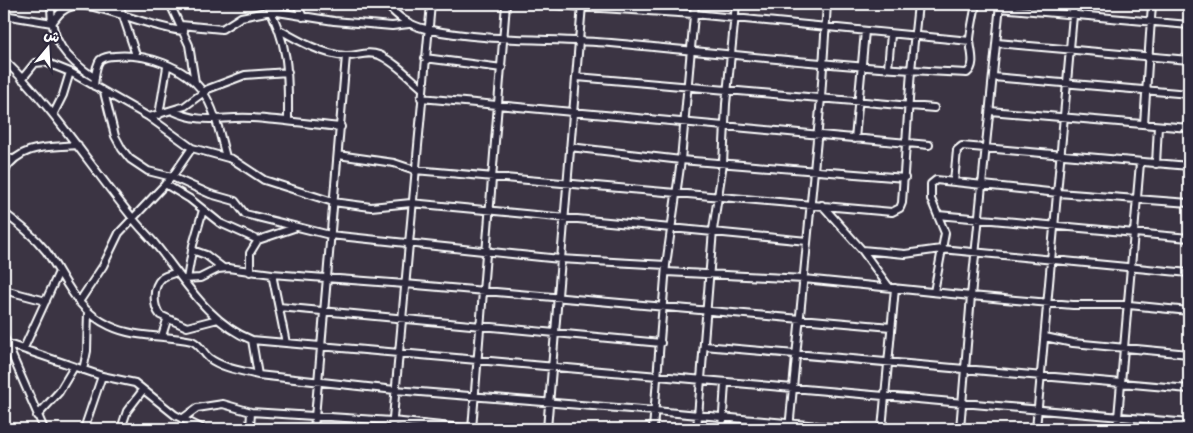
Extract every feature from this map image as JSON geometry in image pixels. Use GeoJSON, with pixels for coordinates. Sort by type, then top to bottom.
{"type":"FeatureCollection","features":[{"type":"Feature","properties":{"kind":"street"},"geometry":{"type":"LineString","coordinates":[[51,4],[52,23],[61,49],[70,60],[95,78]]}},
{"type":"Feature","properties":{"kind":"street"},"geometry":{"type":"LineString","coordinates":[[118,4],[136,55]]}},
{"type":"Feature","properties":{"kind":"street"},"geometry":{"type":"LineString","coordinates":[[170,4],[182,28],[192,57],[195,82]]}},
{"type":"Feature","properties":{"kind":"street"},"geometry":{"type":"LineString","coordinates":[[267,4],[280,30],[288,72],[288,121]]}},
{"type":"Feature","properties":{"kind":"street"},"geometry":{"type":"LineString","coordinates":[[297,4],[302,17]]}},
{"type":"Feature","properties":{"kind":"street"},"geometry":{"type":"LineString","coordinates":[[386,4],[409,24]]}},
{"type":"Feature","properties":{"kind":"street"},"geometry":{"type":"LineString","coordinates":[[392,429],[424,58],[431,4]]}},
{"type":"Feature","properties":{"kind":"street"},"geometry":{"type":"LineString","coordinates":[[182,419],[198,408],[216,404],[230,405],[251,412],[392,421],[472,429],[473,396],[491,177],[499,106],[506,4]]}},
{"type":"Feature","properties":{"kind":"street"},"geometry":{"type":"LineString","coordinates":[[540,4],[582,5],[694,14],[970,41]]}},
{"type":"Feature","properties":{"kind":"street"},"geometry":{"type":"LineString","coordinates":[[653,429],[666,268],[681,160],[695,4]]}},
{"type":"Feature","properties":{"kind":"street"},"geometry":{"type":"LineString","coordinates":[[697,429],[708,312],[713,230],[723,163],[727,89],[736,4]]}},
{"type":"Feature","properties":{"kind":"street"},"geometry":{"type":"LineString","coordinates":[[790,427],[792,388],[821,98],[827,4]]}},
{"type":"Feature","properties":{"kind":"street"},"geometry":{"type":"LineString","coordinates":[[338,155],[394,163],[415,170],[892,212],[900,208],[902,203],[910,70],[918,4]]}},
{"type":"Feature","properties":{"kind":"street"},"geometry":{"type":"LineString","coordinates":[[52,23],[64,10],[72,6],[90,7],[154,27],[222,30],[241,17],[271,11],[302,17],[392,26],[409,24],[427,29],[503,38],[580,41],[910,70],[969,72],[973,52],[970,41],[976,4],[956,4]]}},
{"type":"Feature","properties":{"kind":"street"},"geometry":{"type":"LineString","coordinates":[[1036,429],[1040,375],[1049,303],[1074,4]]}},
{"type":"Feature","properties":{"kind":"street"},"geometry":{"type":"LineString","coordinates":[[1144,124],[1152,4]]}},
{"type":"Feature","properties":{"kind":"street"},"geometry":{"type":"LineString","coordinates":[[547,429],[582,5]]}},
{"type":"Feature","properties":{"kind":"street"},"geometry":{"type":"LineString","coordinates":[[960,429],[977,220],[997,43],[999,6],[1189,25]]}},
{"type":"Feature","properties":{"kind":"street"},"geometry":{"type":"LineString","coordinates":[[4,15],[52,23]]}},
{"type":"Feature","properties":{"kind":"street"},"geometry":{"type":"LineString","coordinates":[[280,30],[301,42],[346,56],[361,53],[377,54],[422,88]]}},
{"type":"Feature","properties":{"kind":"street"},"geometry":{"type":"LineString","coordinates":[[855,140],[865,31]]}},
{"type":"Feature","properties":{"kind":"street"},"geometry":{"type":"LineString","coordinates":[[888,68],[891,34]]}},
{"type":"Feature","properties":{"kind":"street"},"geometry":{"type":"LineString","coordinates":[[997,43],[1189,60]]}},
{"type":"Feature","properties":{"kind":"street"},"geometry":{"type":"LineString","coordinates":[[94,86],[98,63],[104,58],[136,55],[167,66],[195,82],[203,92],[215,120],[226,157]]}},
{"type":"Feature","properties":{"kind":"street"},"geometry":{"type":"LineString","coordinates":[[314,429],[346,56]]}},
{"type":"Feature","properties":{"kind":"street"},"geometry":{"type":"LineString","coordinates":[[424,58],[502,68]]}},
{"type":"Feature","properties":{"kind":"street"},"geometry":{"type":"LineString","coordinates":[[4,60],[54,113],[133,219],[177,272],[186,279],[194,295],[232,330],[252,340],[1189,423]]}},
{"type":"Feature","properties":{"kind":"street"},"geometry":{"type":"LineString","coordinates":[[22,79],[36,63],[41,61],[70,72],[149,117],[192,148],[226,157],[264,180],[333,202],[372,207],[411,203],[713,230],[807,241]]}},
{"type":"Feature","properties":{"kind":"street"},"geometry":{"type":"LineString","coordinates":[[159,115],[167,66]]}},
{"type":"Feature","properties":{"kind":"street"},"geometry":{"type":"LineString","coordinates":[[54,113],[63,95],[70,72]]}},
{"type":"Feature","properties":{"kind":"street"},"geometry":{"type":"LineString","coordinates":[[149,117],[191,103],[203,92],[245,75],[288,72]]}},
{"type":"Feature","properties":{"kind":"street"},"geometry":{"type":"LineString","coordinates":[[577,77],[934,108]]}},
{"type":"Feature","properties":{"kind":"street"},"geometry":{"type":"LineString","coordinates":[[993,77],[1189,94]]}},
{"type":"Feature","properties":{"kind":"street"},"geometry":{"type":"LineString","coordinates":[[104,92],[116,136],[122,149],[139,166],[210,194],[236,201],[245,214],[294,228],[330,235],[408,244],[666,268],[711,274],[804,279],[1073,305],[1129,305],[1189,311]]}},
{"type":"Feature","properties":{"kind":"street"},"geometry":{"type":"LineString","coordinates":[[421,98],[725,128],[929,145]]}},
{"type":"Feature","properties":{"kind":"street"},"geometry":{"type":"LineString","coordinates":[[173,110],[192,119],[249,118],[341,127]]}},
{"type":"Feature","properties":{"kind":"street"},"geometry":{"type":"LineString","coordinates":[[990,111],[1065,119],[1189,128]]}},
{"type":"Feature","properties":{"kind":"street"},"geometry":{"type":"LineString","coordinates":[[1156,164],[1158,126]]}},
{"type":"Feature","properties":{"kind":"street"},"geometry":{"type":"LineString","coordinates":[[4,171],[12,159],[28,150],[78,145]]}},
{"type":"Feature","properties":{"kind":"street"},"geometry":{"type":"LineString","coordinates":[[570,147],[681,160],[814,169],[905,178]]}},
{"type":"Feature","properties":{"kind":"street"},"geometry":{"type":"LineString","coordinates":[[954,182],[959,147],[1189,166]]}},
{"type":"Feature","properties":{"kind":"street"},"geometry":{"type":"LineString","coordinates":[[80,302],[103,266],[119,234],[172,178],[192,148]]}},
{"type":"Feature","properties":{"kind":"street"},"geometry":{"type":"LineString","coordinates":[[4,156],[12,159]]}},
{"type":"Feature","properties":{"kind":"street"},"geometry":{"type":"LineString","coordinates":[[1117,429],[1140,163]]}},
{"type":"Feature","properties":{"kind":"street"},"geometry":{"type":"LineString","coordinates":[[934,292],[945,233],[931,200],[932,184],[936,180],[1058,193],[1189,203]]}},
{"type":"Feature","properties":{"kind":"street"},"geometry":{"type":"LineString","coordinates":[[166,184],[187,197],[224,226],[258,240]]}},
{"type":"Feature","properties":{"kind":"street"},"geometry":{"type":"LineString","coordinates":[[822,205],[862,250],[892,288],[891,328],[882,429]]}},
{"type":"Feature","properties":{"kind":"street"},"geometry":{"type":"LineString","coordinates":[[186,279],[203,210]]}},
{"type":"Feature","properties":{"kind":"street"},"geometry":{"type":"LineString","coordinates":[[4,213],[19,222],[33,235],[50,257],[58,274],[80,302],[88,311],[108,326],[120,330],[162,336],[198,344],[210,358],[238,370],[258,375],[395,390],[654,410],[790,427],[852,429]]}},
{"type":"Feature","properties":{"kind":"street"},"geometry":{"type":"LineString","coordinates":[[938,215],[1189,238]]}},
{"type":"Feature","properties":{"kind":"street"},"geometry":{"type":"LineString","coordinates":[[250,272],[250,253],[258,240],[294,228]]}},
{"type":"Feature","properties":{"kind":"street"},"geometry":{"type":"LineString","coordinates":[[862,250],[905,254],[941,249],[1189,273]]}},
{"type":"Feature","properties":{"kind":"street"},"geometry":{"type":"LineString","coordinates":[[192,250],[206,255],[223,268],[250,272],[327,277],[891,328]]}},
{"type":"Feature","properties":{"kind":"street"},"geometry":{"type":"LineString","coordinates":[[186,279],[206,276],[223,268]]}},
{"type":"Feature","properties":{"kind":"street"},"geometry":{"type":"LineString","coordinates":[[177,272],[162,278],[156,288],[156,311],[167,320],[188,327],[218,319]]}},
{"type":"Feature","properties":{"kind":"street"},"geometry":{"type":"LineString","coordinates":[[24,348],[58,274]]}},
{"type":"Feature","properties":{"kind":"street"},"geometry":{"type":"LineString","coordinates":[[272,274],[286,343]]}},
{"type":"Feature","properties":{"kind":"street"},"geometry":{"type":"LineString","coordinates":[[4,290],[46,301]]}},
{"type":"Feature","properties":{"kind":"street"},"geometry":{"type":"LineString","coordinates":[[279,307],[661,343]]}},
{"type":"Feature","properties":{"kind":"street"},"geometry":{"type":"LineString","coordinates":[[83,370],[87,350],[88,311]]}},
{"type":"Feature","properties":{"kind":"street"},"geometry":{"type":"LineString","coordinates":[[162,336],[167,320]]}},
{"type":"Feature","properties":{"kind":"street"},"geometry":{"type":"LineString","coordinates":[[4,337],[44,429]]}},
{"type":"Feature","properties":{"kind":"street"},"geometry":{"type":"LineString","coordinates":[[1045,337],[1073,343],[1189,354]]}},
{"type":"Feature","properties":{"kind":"street"},"geometry":{"type":"LineString","coordinates":[[252,340],[258,375]]}},
{"type":"Feature","properties":{"kind":"street"},"geometry":{"type":"LineString","coordinates":[[8,344],[102,376],[131,382],[182,419],[204,429]]}},
{"type":"Feature","properties":{"kind":"street"},"geometry":{"type":"LineString","coordinates":[[704,346],[1189,388]]}},
{"type":"Feature","properties":{"kind":"street"},"geometry":{"type":"LineString","coordinates":[[37,416],[59,392],[74,367]]}},
{"type":"Feature","properties":{"kind":"street"},"geometry":{"type":"LineString","coordinates":[[84,429],[102,376]]}},
{"type":"Feature","properties":{"kind":"street"},"geometry":{"type":"LineString","coordinates":[[722,429],[725,383]]}},
{"type":"Feature","properties":{"kind":"street"},"geometry":{"type":"LineString","coordinates":[[121,429],[127,411],[143,390]]}},
{"type":"Feature","properties":{"kind":"street"},"geometry":{"type":"LineString","coordinates":[[250,429],[251,412]]}}]}
